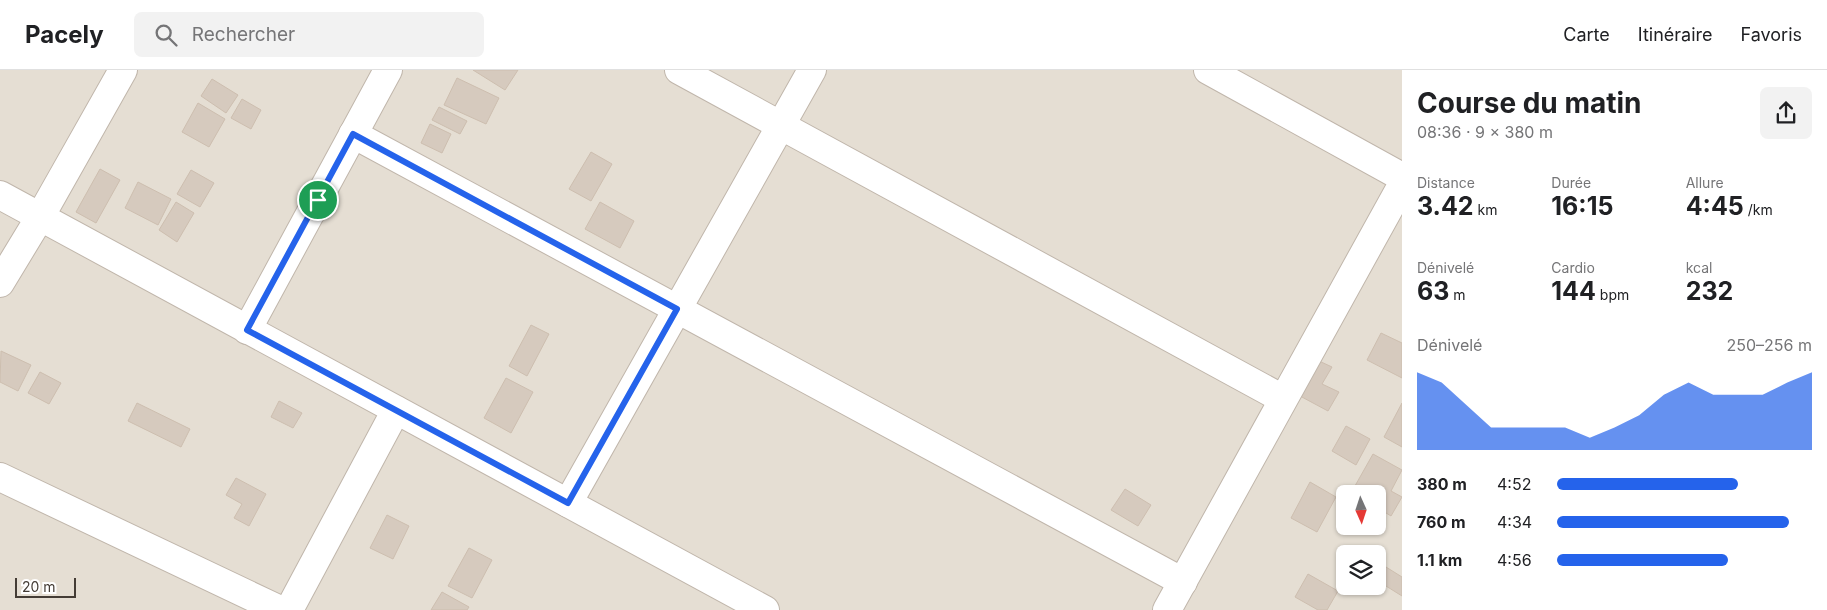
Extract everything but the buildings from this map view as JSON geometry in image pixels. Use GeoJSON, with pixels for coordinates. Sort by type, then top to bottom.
{"type":"FeatureCollection","features":[{"type":"Feature","properties":{"kind":"street"},"geometry":{"type":"LineString","coordinates":[[0,283],[40,217],[123,70]]}},
{"type":"Feature","properties":{"kind":"street"},"geometry":{"type":"LineString","coordinates":[[247,330],[388,70]]}},
{"type":"Feature","properties":{"kind":"street"},"geometry":{"type":"LineString","coordinates":[[679,70],[1284,399]]}},
{"type":"Feature","properties":{"kind":"street"},"geometry":{"type":"LineString","coordinates":[[568,503],[812,70]]}},
{"type":"Feature","properties":{"kind":"street"},"geometry":{"type":"LineString","coordinates":[[1208,70],[1402,177]]}},
{"type":"Feature","properties":{"kind":"street"},"geometry":{"type":"LineString","coordinates":[[353,134],[1182,582]]}},
{"type":"Feature","properties":{"kind":"street"},"geometry":{"type":"LineString","coordinates":[[1167,610],[1402,185]]}},
{"type":"Feature","properties":{"kind":"street"},"geometry":{"type":"LineString","coordinates":[[0,195],[765,610]]}},
{"type":"Feature","properties":{"kind":"street"},"geometry":{"type":"LineString","coordinates":[[289,610],[396,410]]}},
{"type":"Feature","properties":{"kind":"street"},"geometry":{"type":"LineString","coordinates":[[0,477],[280,610]]}},
{"type":"Feature","properties":{"kind":"shaded area"},"geometry":{"type":"Polygon","coordinates":[[[0,70],[1402,70],[1402,610],[0,610],[0,70]]]}},
{"type":"Feature","properties":{"kind":"route"},"geometry":{"type":"LineString","coordinates":[[353,134],[677,309],[568,503],[247,330],[318,200],[353,134]]}}]}
